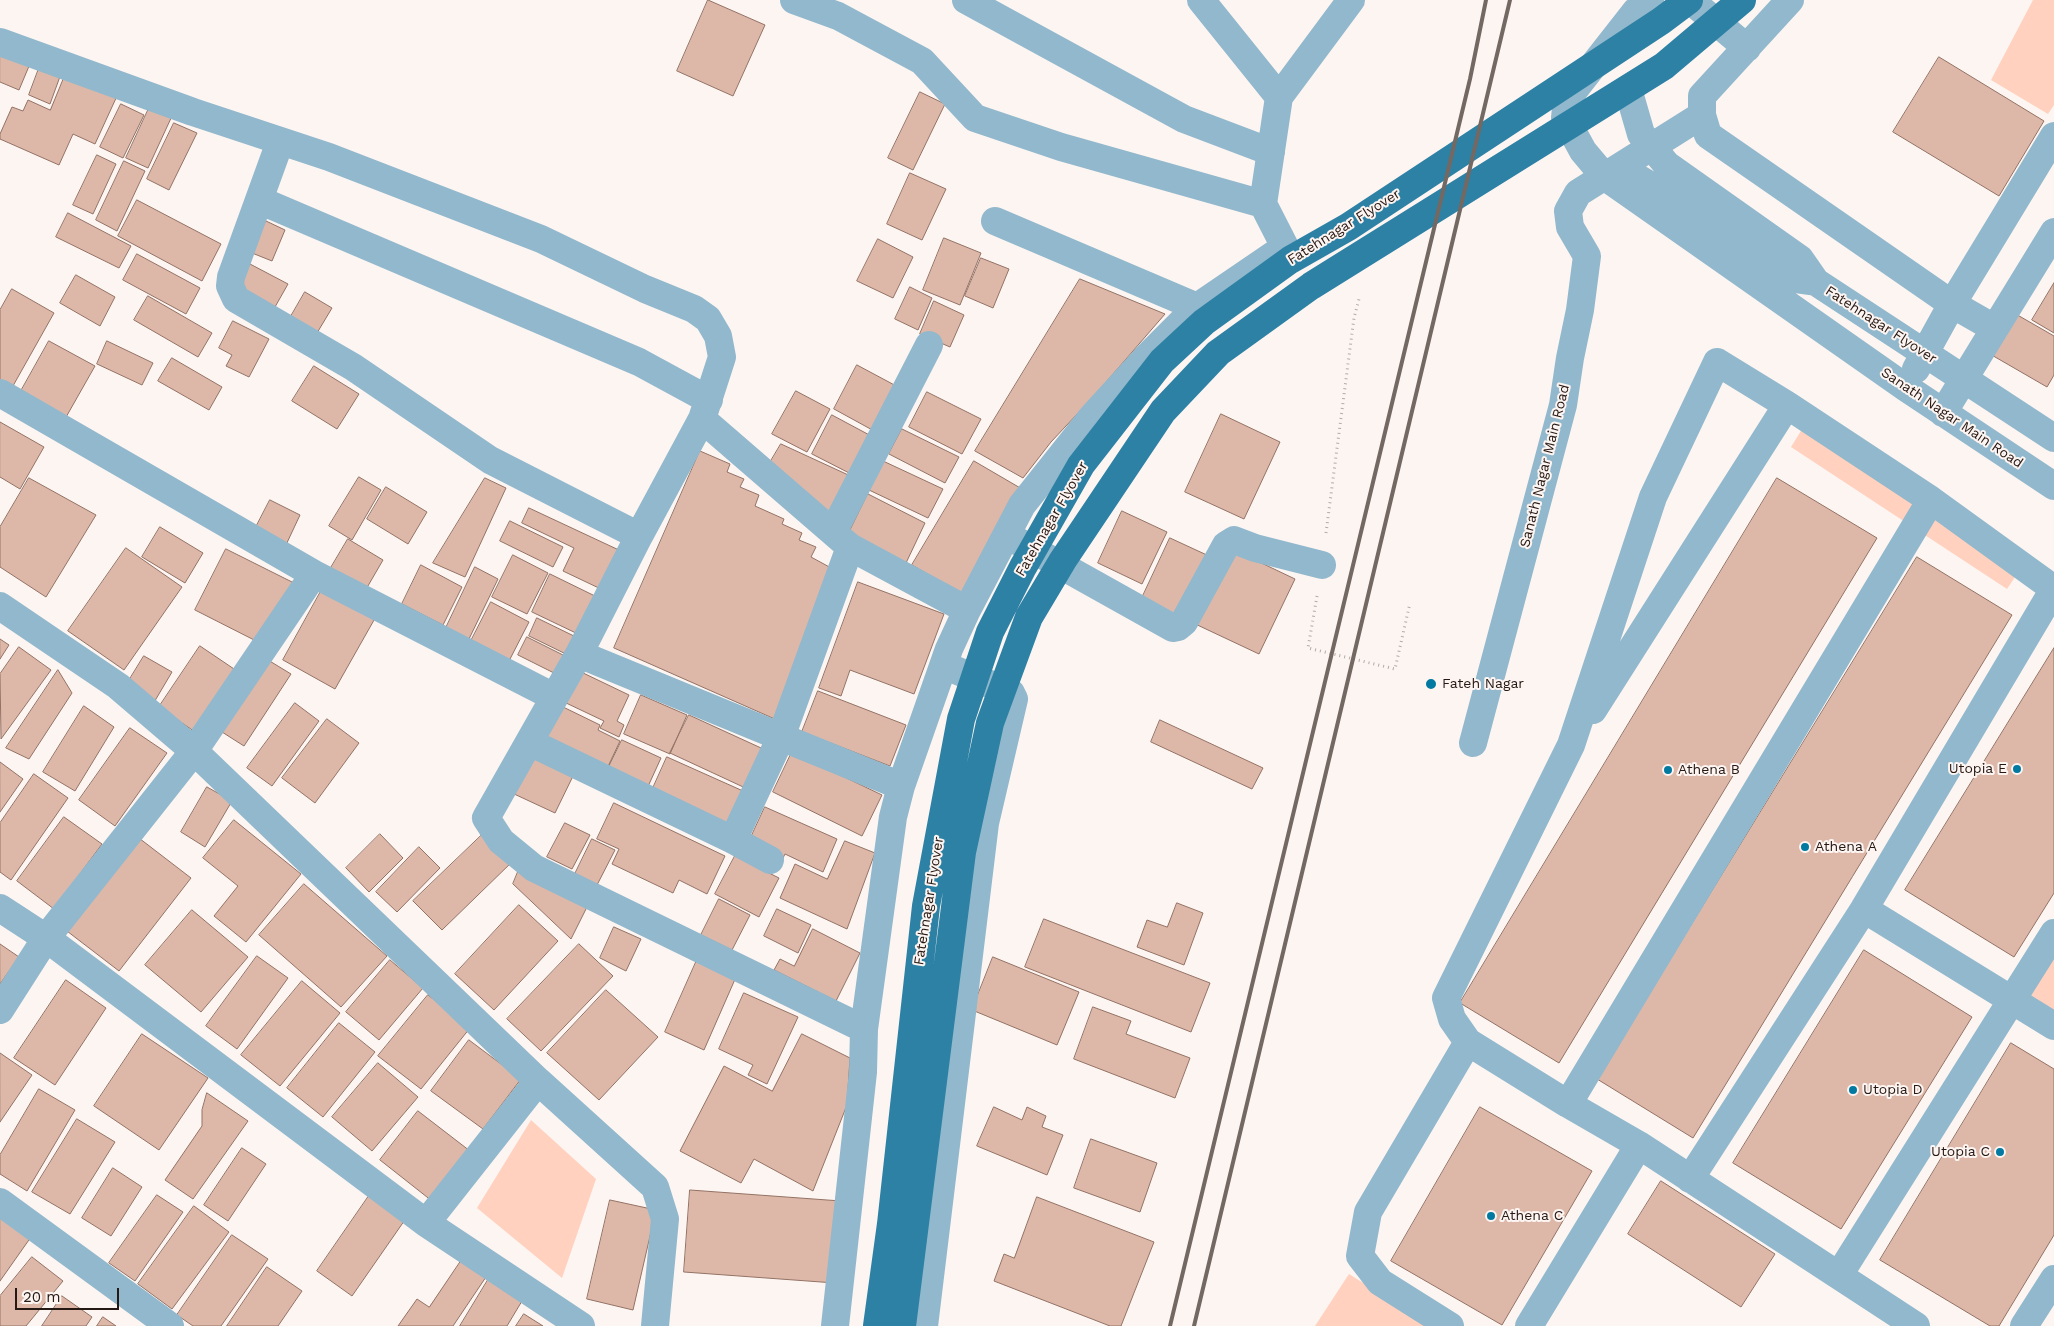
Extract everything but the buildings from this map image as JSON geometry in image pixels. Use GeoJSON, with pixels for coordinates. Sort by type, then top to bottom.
{"type":"FeatureCollection","features":[{"type":"Feature","properties":{"kind":"main road","name":"Fatehnagar Flyover"},"geometry":{"type":"LineString","coordinates":[[877,1326],[891,1224],[926,906],[961,719],[990,632],[1023,567],[1081,464],[1162,361],[1204,322],[1290,260],[1348,227],[1690,0]]}},
{"type":"Feature","properties":{"kind":"main road","name":"Fatehnagar Flyover"},"geometry":{"type":"LineString","coordinates":[[902,1326],[962,852],[990,723],[1029,617],[1063,560],[1163,411],[1218,353],[1310,286],[1664,66],[1742,0]]}},
{"type":"Feature","properties":{"kind":"street"},"geometry":{"type":"LineString","coordinates":[[794,0],[838,16],[922,61],[975,118],[1061,147],[1263,204]]}},
{"type":"Feature","properties":{"kind":"street"},"geometry":{"type":"LineString","coordinates":[[966,0],[1184,118],[1271,152]]}},
{"type":"Feature","properties":{"kind":"street"},"geometry":{"type":"LineString","coordinates":[[1201,0],[1279,97]]}},
{"type":"Feature","properties":{"kind":"street"},"geometry":{"type":"LineString","coordinates":[[835,1326],[863,1072],[864,1028],[893,817],[901,786],[943,664],[967,610],[1022,505],[1092,417],[1146,358],[1197,307],[1284,247],[1263,204],[1279,97],[1350,0]]}},
{"type":"Feature","properties":{"kind":"street"},"geometry":{"type":"LineString","coordinates":[[1604,176],[1583,152],[1565,118],[1567,99],[1636,12],[1650,0]]}},
{"type":"Feature","properties":{"kind":"street"},"geometry":{"type":"LineString","coordinates":[[1690,0],[1747,48]]}},
{"type":"Feature","properties":{"kind":"street"},"geometry":{"type":"LineString","coordinates":[[1790,0],[1702,96],[1702,115],[1708,135],[1952,304],[1994,328]]}},
{"type":"Feature","properties":{"kind":"street"},"geometry":{"type":"LineString","coordinates":[[0,42],[393,181],[541,239],[694,309],[708,319],[718,336],[722,357],[705,410],[579,654],[486,818],[501,841],[534,868],[864,1028]]}},
{"type":"Feature","properties":{"kind":"street","name":"Fatehnagar Flyover"},"geometry":{"type":"LineString","coordinates":[[1628,89],[1641,134],[1666,165],[1800,259],[1816,282],[2054,438]]}},
{"type":"Feature","properties":{"kind":"street","name":"Sanath Nagar Main Road"},"geometry":{"type":"LineString","coordinates":[[1473,742],[1563,405],[1580,310],[1587,256],[1570,227],[1568,211],[1578,192],[1702,115]]}},
{"type":"Feature","properties":{"kind":"street"},"geometry":{"type":"LineString","coordinates":[[1905,387],[1952,304],[2054,136]]}},
{"type":"Feature","properties":{"kind":"street"},"geometry":{"type":"LineString","coordinates":[[1548,139],[1601,155],[1668,196],[1786,278],[1816,282]]}},
{"type":"Feature","properties":{"kind":"street"},"geometry":{"type":"LineString","coordinates":[[280,142],[231,277],[230,286],[236,299],[353,366],[490,460],[639,536]]}},
{"type":"Feature","properties":{"kind":"street","name":"Sanath Nagar Main Road"},"geometry":{"type":"LineString","coordinates":[[1604,176],[1905,387],[2054,486]]}},
{"type":"Feature","properties":{"kind":"street"},"geometry":{"type":"LineString","coordinates":[[259,200],[639,362],[705,410],[842,539],[967,610]]}},
{"type":"Feature","properties":{"kind":"street"},"geometry":{"type":"LineString","coordinates":[[996,221],[1197,307]]}},
{"type":"Feature","properties":{"kind":"street"},"geometry":{"type":"LineString","coordinates":[[1943,413],[1994,328],[2053,237]]}},
{"type":"Feature","properties":{"kind":"street"},"geometry":{"type":"LineString","coordinates":[[733,840],[781,737],[842,539],[929,345]]}},
{"type":"Feature","properties":{"kind":"street"},"geometry":{"type":"LineString","coordinates":[[1571,745],[1653,497],[1717,362],[1787,405],[1931,500],[2054,589],[1900,845],[1864,909],[1690,1179]]}},
{"type":"Feature","properties":{"kind":"street"},"geometry":{"type":"LineString","coordinates":[[0,393],[314,574],[554,697]]}},
{"type":"Feature","properties":{"kind":"street"},"geometry":{"type":"LineString","coordinates":[[1787,405],[1571,745],[1446,998],[1452,1019],[1468,1042],[1568,1104],[1639,1145],[1916,1326]]}},
{"type":"Feature","properties":{"kind":"street"},"geometry":{"type":"LineString","coordinates":[[1568,1104],[1931,500]]}},
{"type":"Feature","properties":{"kind":"street"},"geometry":{"type":"LineString","coordinates":[[1007,535],[1173,628],[1178,627],[1184,622],[1226,545],[1234,540],[1255,548],[1322,565]]}},
{"type":"Feature","properties":{"kind":"street"},"geometry":{"type":"LineString","coordinates":[[0,1010],[46,938],[194,751],[314,574]]}},
{"type":"Feature","properties":{"kind":"street"},"geometry":{"type":"LineString","coordinates":[[0,606],[118,686],[194,751],[538,1081],[655,1187],[665,1219],[655,1326]]}},
{"type":"Feature","properties":{"kind":"street"},"geometry":{"type":"LineString","coordinates":[[579,654],[901,786]]}},
{"type":"Feature","properties":{"kind":"street"},"geometry":{"type":"LineString","coordinates":[[924,1326],[985,823],[1014,700],[1011,693],[943,664]]}},
{"type":"Feature","properties":{"kind":"street"},"geometry":{"type":"LineString","coordinates":[[529,742],[733,840],[770,860]]}},
{"type":"Feature","properties":{"kind":"street"},"geometry":{"type":"LineString","coordinates":[[0,908],[46,938],[426,1223],[581,1326]]}},
{"type":"Feature","properties":{"kind":"street"},"geometry":{"type":"LineString","coordinates":[[1864,909],[2054,1026]]}},
{"type":"Feature","properties":{"kind":"street"},"geometry":{"type":"LineString","coordinates":[[1839,1275],[2010,1000],[2054,933]]}},
{"type":"Feature","properties":{"kind":"street"},"geometry":{"type":"LineString","coordinates":[[1450,1326],[1380,1282],[1360,1256],[1368,1212],[1468,1042]]}},
{"type":"Feature","properties":{"kind":"street"},"geometry":{"type":"LineString","coordinates":[[426,1223],[538,1081]]}},
{"type":"Feature","properties":{"kind":"street"},"geometry":{"type":"LineString","coordinates":[[1529,1326],[1639,1145]]}},
{"type":"Feature","properties":{"kind":"street"},"geometry":{"type":"LineString","coordinates":[[0,1202],[170,1326]]}},
{"type":"Feature","properties":{"kind":"street"},"geometry":{"type":"LineString","coordinates":[[2024,1326],[2054,1279]]}},
{"type":"Feature","properties":{"kind":"path"},"geometry":{"type":"LineString","coordinates":[[1359,299],[1354,318],[1322,565],[1308,648],[1395,669],[1410,603]]}},
{"type":"Feature","properties":{"kind":"shaded area"},"geometry":{"type":"Polygon","coordinates":[[[2033,0],[2054,0],[2054,105],[2048,114],[1991,80],[2033,0]]]}},
{"type":"Feature","properties":{"kind":"shaded area"},"geometry":{"type":"Polygon","coordinates":[[[1804,426],[1927,505],[2015,577],[2007,589],[1791,447],[1804,426]]]}},
{"type":"Feature","properties":{"kind":"shaded area"},"geometry":{"type":"Polygon","coordinates":[[[2054,953],[2054,1015],[2027,997],[2054,953]]]}},
{"type":"Feature","properties":{"kind":"shaded area"},"geometry":{"type":"Polygon","coordinates":[[[531,1120],[596,1179],[562,1278],[477,1208],[531,1120]]]}},
{"type":"Feature","properties":{"kind":"shaded area"},"geometry":{"type":"Polygon","coordinates":[[[1349,1274],[1432,1326],[1315,1326],[1349,1274]]]}},
{"type":"Feature","properties":{"kind":"railway"},"geometry":{"type":"LineString","coordinates":[[1170,1326],[1470,79],[1486,0]]}},
{"type":"Feature","properties":{"kind":"railway"},"geometry":{"type":"LineString","coordinates":[[1194,1326],[1510,0]]}},
{"type":"Feature","properties":{"kind":"place","name":"Fateh Nagar"},"geometry":{"type":"Point","coordinates":[1431,684]}},
{"type":"Feature","properties":{"kind":"place","name":"Utopia E"},"geometry":{"type":"Point","coordinates":[2017,769]}},
{"type":"Feature","properties":{"kind":"place","name":"Athena B"},"geometry":{"type":"Point","coordinates":[1668,770]}},
{"type":"Feature","properties":{"kind":"place","name":"Athena A"},"geometry":{"type":"Point","coordinates":[1805,847]}},
{"type":"Feature","properties":{"kind":"place","name":"Utopia D"},"geometry":{"type":"Point","coordinates":[1853,1090]}},
{"type":"Feature","properties":{"kind":"place","name":"Utopia C"},"geometry":{"type":"Point","coordinates":[2000,1152]}},
{"type":"Feature","properties":{"kind":"place","name":"Athena C"},"geometry":{"type":"Point","coordinates":[1491,1216]}}]}
